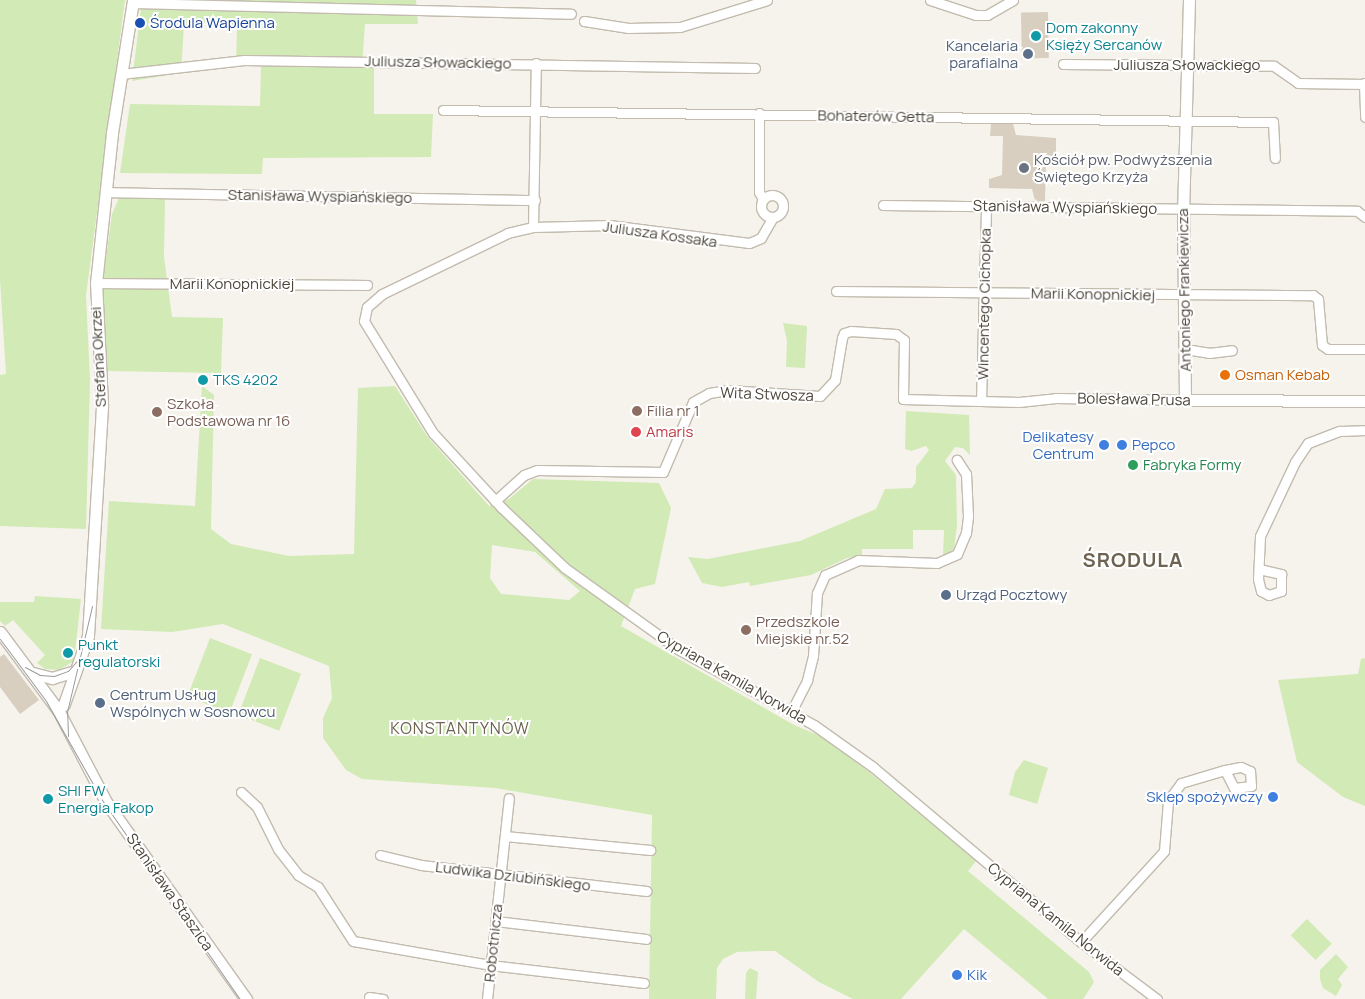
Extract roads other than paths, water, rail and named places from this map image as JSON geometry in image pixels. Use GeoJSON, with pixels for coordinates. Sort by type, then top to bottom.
{"type":"FeatureCollection","features":[{"type":"Feature","properties":{"kind":"street"},"geometry":{"type":"LineString","coordinates":[[584,21],[628,28],[680,27],[767,0]]}},
{"type":"Feature","properties":{"kind":"street"},"geometry":{"type":"LineString","coordinates":[[930,0],[976,15],[987,14],[1013,0]]}},
{"type":"Feature","properties":{"kind":"street","name":"Antoniego Frankiewicza"},"geometry":{"type":"LineString","coordinates":[[1185,400],[1183,210],[1189,66],[1189,0]]}},
{"type":"Feature","properties":{"kind":"street"},"geometry":{"type":"LineString","coordinates":[[133,1],[572,14]]}},
{"type":"Feature","properties":{"kind":"street","name":"Stefana Okrzei"},"geometry":{"type":"LineString","coordinates":[[58,710],[76,671],[88,638],[102,404],[96,284],[105,192],[133,1]]}},
{"type":"Feature","properties":{"kind":"street","name":"Juliusza Słowackiego"},"geometry":{"type":"LineString","coordinates":[[121,74],[244,60],[755,68]]}},
{"type":"Feature","properties":{"kind":"street"},"geometry":{"type":"LineString","coordinates":[[533,227],[535,200],[534,111],[536,64]]}},
{"type":"Feature","properties":{"kind":"street","name":"Juliusza Słowackiego"},"geometry":{"type":"LineString","coordinates":[[1063,64],[1274,66],[1298,83],[1365,84]]}},
{"type":"Feature","properties":{"kind":"street"},"geometry":{"type":"LineString","coordinates":[[1365,84],[1365,117]]}},
{"type":"Feature","properties":{"kind":"street","name":"Bohaterów Getta"},"geometry":{"type":"LineString","coordinates":[[443,110],[759,113],[1273,122],[1275,158]]}},
{"type":"Feature","properties":{"kind":"street"},"geometry":{"type":"LineString","coordinates":[[759,113],[759,192],[763,198],[763,214],[773,217],[783,208],[781,199],[772,194],[763,198]]}},
{"type":"Feature","properties":{"kind":"street","name":"Stanisława Wyspiańskiego"},"geometry":{"type":"LineString","coordinates":[[105,192],[535,200]]}},
{"type":"Feature","properties":{"kind":"street","name":"Stanisława Wyspiańskiego"},"geometry":{"type":"LineString","coordinates":[[883,205],[1358,212],[1365,217]]}},
{"type":"Feature","properties":{"kind":"street","name":"Wincentego Cichopka"},"geometry":{"type":"LineString","coordinates":[[981,401],[986,206]]}},
{"type":"Feature","properties":{"kind":"street","name":"Juliusza Kossaka"},"geometry":{"type":"LineString","coordinates":[[367,307],[382,294],[455,257],[508,233],[533,227],[611,225],[749,243],[761,238],[773,217]]}},
{"type":"Feature","properties":{"kind":"street","name":"Marii Konopnickiej"},"geometry":{"type":"LineString","coordinates":[[96,284],[367,285]]}},
{"type":"Feature","properties":{"kind":"street","name":"Marii Konopnickiej"},"geometry":{"type":"LineString","coordinates":[[836,291],[1313,295],[1318,299],[1322,346],[1328,349],[1365,349]]}},
{"type":"Feature","properties":{"kind":"street","name":"Cypriana Kamila Norwida"},"geometry":{"type":"LineString","coordinates":[[367,307],[366,325],[420,416],[495,501],[565,568],[678,649],[791,712],[873,767],[1081,942],[1158,999]]}},
{"type":"Feature","properties":{"kind":"street","name":"Wita Stwosza"},"geometry":{"type":"LineString","coordinates":[[495,501],[524,475],[537,470],[664,472],[693,402],[709,393],[728,390],[820,396],[835,380],[844,333],[896,334],[904,340],[903,399]]}},
{"type":"Feature","properties":{"kind":"street"},"geometry":{"type":"LineString","coordinates":[[1185,348],[1209,353],[1232,350]]}},
{"type":"Feature","properties":{"kind":"street","name":"Bolesława Prusa"},"geometry":{"type":"LineString","coordinates":[[903,399],[981,401],[1365,401]]}},
{"type":"Feature","properties":{"kind":"street"},"geometry":{"type":"LineString","coordinates":[[1259,569],[1260,536],[1295,462],[1308,442],[1340,431],[1365,430]]}},
{"type":"Feature","properties":{"kind":"street"},"geometry":{"type":"LineString","coordinates":[[791,712],[807,680],[814,656],[817,593],[825,576],[858,560],[937,563],[957,554],[966,533],[968,516],[966,474],[957,460]]}},
{"type":"Feature","properties":{"kind":"street","name":"Stanisława Staszica"},"geometry":{"type":"LineString","coordinates":[[0,632],[34,673],[58,710],[106,802],[246,999]]}},
{"type":"Feature","properties":{"kind":"street"},"geometry":{"type":"LineString","coordinates":[[34,673],[52,678],[76,671]]}},
{"type":"Feature","properties":{"kind":"street"},"geometry":{"type":"LineString","coordinates":[[1081,942],[1164,851],[1168,801],[1181,783],[1225,770]]}},
{"type":"Feature","properties":{"kind":"street"},"geometry":{"type":"LineString","coordinates":[[241,792],[257,807],[278,849],[298,876],[318,887],[353,941],[490,965],[644,983]]}},
{"type":"Feature","properties":{"kind":"street","name":"Robotnicza"},"geometry":{"type":"LineString","coordinates":[[486,999],[509,798]]}},
{"type":"Feature","properties":{"kind":"street"},"geometry":{"type":"LineString","coordinates":[[505,836],[650,850]]}},
{"type":"Feature","properties":{"kind":"street","name":"Ludwika Dziubińskiego"},"geometry":{"type":"LineString","coordinates":[[380,855],[500,875],[647,891]]}},
{"type":"Feature","properties":{"kind":"street"},"geometry":{"type":"LineString","coordinates":[[496,921],[646,938]]}},
{"type":"Feature","properties":{"kind":"street"},"geometry":{"type":"LineString","coordinates":[[369,997],[383,999]]}},
{"type":"Feature","properties":{"kind":"tram line"},"geometry":{"type":"LineString","coordinates":[[68,736],[67,712],[92,606]]}},
{"type":"Feature","properties":{"kind":"tram line"},"geometry":{"type":"LineString","coordinates":[[0,639],[46,701],[102,800],[240,999]]}},
{"type":"Feature","properties":{"kind":"tram line"},"geometry":{"type":"LineString","coordinates":[[25,667],[40,675],[54,676],[68,671],[80,657]]}},
{"type":"Feature","properties":{"kind":"place","name":"Środula Wapienna"},"geometry":{"type":"Point","coordinates":[140,23]}},
{"type":"Feature","properties":{"kind":"place","name":"Dom zakonny Księży Sercanów"},"geometry":{"type":"Point","coordinates":[1036,36]}},
{"type":"Feature","properties":{"kind":"place","name":"Kancelaria parafialna"},"geometry":{"type":"Point","coordinates":[1028,54]}},
{"type":"Feature","properties":{"kind":"place","name":"Kościół pw. Podwyższenia Świętego Krzyża"},"geometry":{"type":"Point","coordinates":[1024,168]}},
{"type":"Feature","properties":{"kind":"place","name":"Osman Kebab"},"geometry":{"type":"Point","coordinates":[1225,375]}},
{"type":"Feature","properties":{"kind":"place","name":"TKS 4202"},"geometry":{"type":"Point","coordinates":[203,380]}},
{"type":"Feature","properties":{"kind":"place","name":"Filia nr 1"},"geometry":{"type":"Point","coordinates":[637,411]}},
{"type":"Feature","properties":{"kind":"place","name":"Szkoła Podstawowa nr 16"},"geometry":{"type":"Point","coordinates":[157,412]}},
{"type":"Feature","properties":{"kind":"place","name":"Amaris"},"geometry":{"type":"Point","coordinates":[636,432]}},
{"type":"Feature","properties":{"kind":"place","name":"Delikatesy Centrum"},"geometry":{"type":"Point","coordinates":[1104,445]}},
{"type":"Feature","properties":{"kind":"place","name":"Pepco"},"geometry":{"type":"Point","coordinates":[1122,445]}},
{"type":"Feature","properties":{"kind":"place","name":"Fabryka Formy"},"geometry":{"type":"Point","coordinates":[1133,465]}},
{"type":"Feature","properties":{"kind":"place","name":"Urząd Pocztowy"},"geometry":{"type":"Point","coordinates":[946,595]}},
{"type":"Feature","properties":{"kind":"place","name":"Przedszkole Miejskie nr.52"},"geometry":{"type":"Point","coordinates":[746,630]}},
{"type":"Feature","properties":{"kind":"place","name":"Punkt regulatorski"},"geometry":{"type":"Point","coordinates":[68,653]}},
{"type":"Feature","properties":{"kind":"place","name":"Centrum Usług Wspólnych w Sosnowcu"},"geometry":{"type":"Point","coordinates":[100,703]}},
{"type":"Feature","properties":{"kind":"place","name":"Sklep spożywczy"},"geometry":{"type":"Point","coordinates":[1273,797]}},
{"type":"Feature","properties":{"kind":"place","name":"SHI FW Energia Fakop"},"geometry":{"type":"Point","coordinates":[48,799]}},
{"type":"Feature","properties":{"kind":"place","name":"Kik"},"geometry":{"type":"Point","coordinates":[957,975]}},
{"type":"Feature","properties":{"kind":"district","name":"ŚRODULA"},"geometry":{"type":"Point","coordinates":[1133,559]}},
{"type":"Feature","properties":{"kind":"district","name":"KONSTANTYNÓW"},"geometry":{"type":"Point","coordinates":[460,728]}}]}
